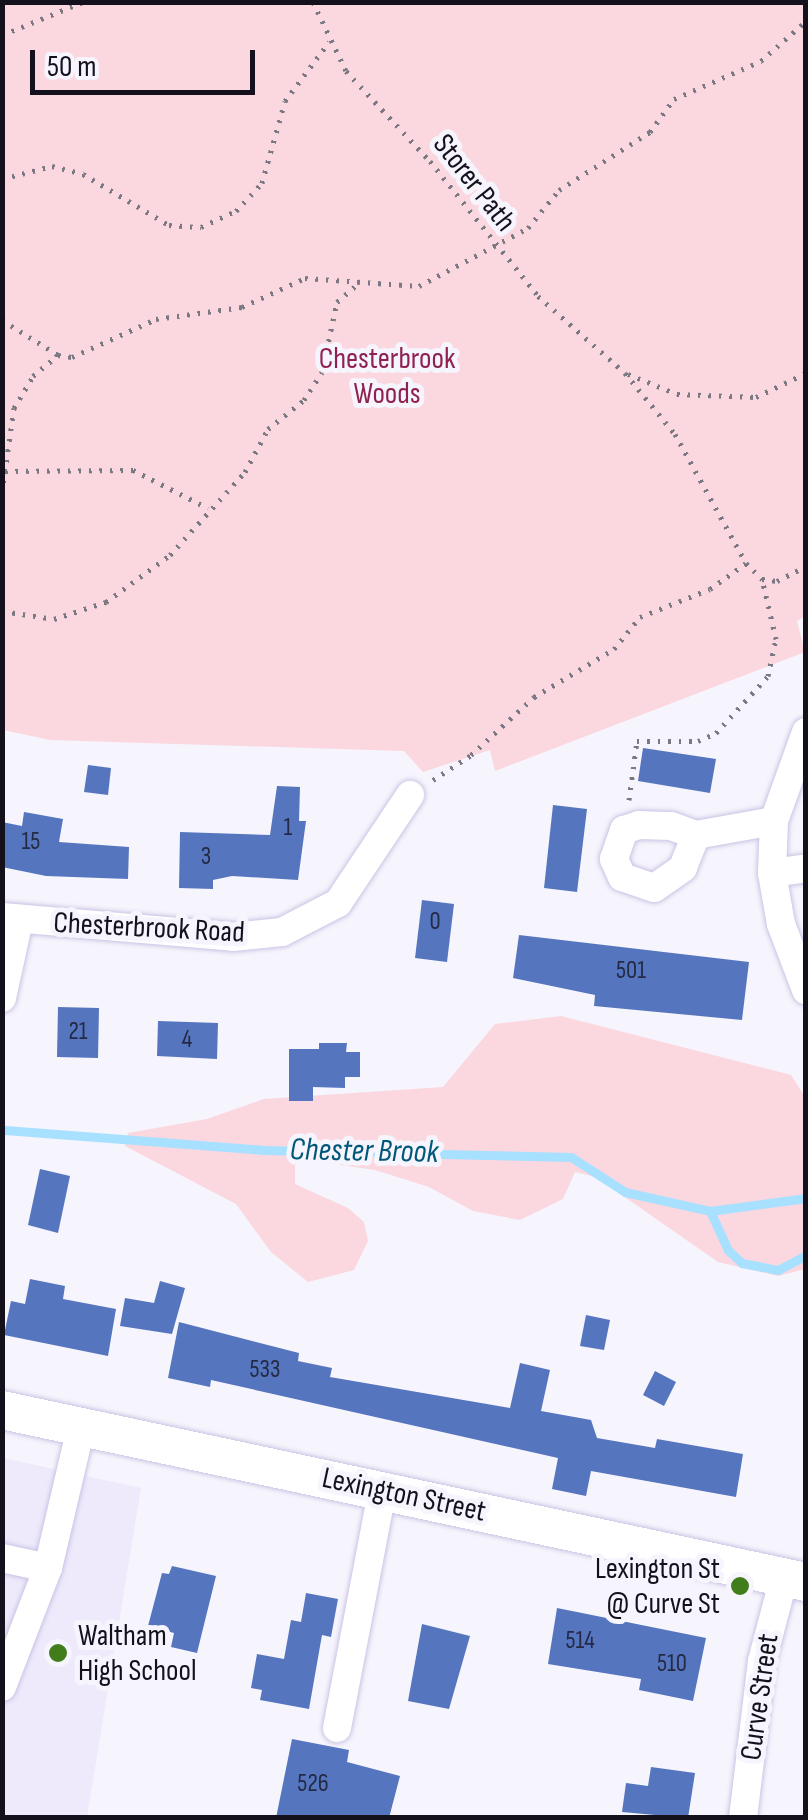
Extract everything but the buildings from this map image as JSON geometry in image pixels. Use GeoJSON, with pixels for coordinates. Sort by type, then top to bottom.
{"type":"FeatureCollection","features":[{"type":"Feature","properties":{"kind":"main road","name":"Lexington Street"},"geometry":{"type":"LineString","coordinates":[[2,1410],[795,1580]]}},
{"type":"Feature","properties":{"kind":"street"},"geometry":{"type":"LineString","coordinates":[[806,732],[774,821],[772,873],[781,924],[806,990]]}},
{"type":"Feature","properties":{"kind":"street","name":"Chesterbrook Road"},"geometry":{"type":"LineString","coordinates":[[11,918],[232,937],[282,932],[338,902],[410,796]]}},
{"type":"Feature","properties":{"kind":"street"},"geometry":{"type":"LineString","coordinates":[[696,835],[683,868],[654,888],[622,878],[614,844],[624,830],[671,826],[696,835],[774,821]]}},
{"type":"Feature","properties":{"kind":"street"},"geometry":{"type":"LineString","coordinates":[[772,873],[806,868]]}},
{"type":"Feature","properties":{"kind":"street"},"geometry":{"type":"LineString","coordinates":[[2,998],[11,918]]}},
{"type":"Feature","properties":{"kind":"street"},"geometry":{"type":"LineString","coordinates":[[2,1687],[48,1568],[81,1427]]}},
{"type":"Feature","properties":{"kind":"street"},"geometry":{"type":"LineString","coordinates":[[336,1728],[382,1490]]}},
{"type":"Feature","properties":{"kind":"street"},"geometry":{"type":"LineString","coordinates":[[2,1558],[48,1568]]}},
{"type":"Feature","properties":{"kind":"street","name":"Curve Street"},"geometry":{"type":"LineString","coordinates":[[743,1818],[762,1661],[795,1580]]}},
{"type":"Feature","properties":{"kind":"path"},"geometry":{"type":"LineString","coordinates":[[2,35],[82,2]]}},
{"type":"Feature","properties":{"kind":"path","name":"Storer Path"},"geometry":{"type":"LineString","coordinates":[[313,2],[328,42],[495,247],[538,296],[625,373],[704,480],[746,563],[762,579]]}},
{"type":"Feature","properties":{"kind":"path"},"geometry":{"type":"LineString","coordinates":[[2,320],[58,355],[72,357],[156,319],[242,307],[305,278],[419,286],[528,228],[559,190],[650,132],[674,99],[761,61],[806,21]]}},
{"type":"Feature","properties":{"kind":"path"},"geometry":{"type":"LineString","coordinates":[[2,179],[52,166],[83,174],[169,225],[201,227],[236,211],[262,183],[285,101],[328,42]]}},
{"type":"Feature","properties":{"kind":"path"},"geometry":{"type":"LineString","coordinates":[[2,611],[54,620],[106,602],[170,554],[245,472],[268,428],[304,400],[322,372],[337,302],[358,284]]}},
{"type":"Feature","properties":{"kind":"path"},"geometry":{"type":"LineString","coordinates":[[2,492],[14,408],[33,376],[58,355]]}},
{"type":"Feature","properties":{"kind":"path","name":"Storer Path"},"geometry":{"type":"LineString","coordinates":[[625,373],[677,394],[756,397],[806,373]]}},
{"type":"Feature","properties":{"kind":"path"},"geometry":{"type":"LineString","coordinates":[[5,471],[132,470],[209,508]]}},
{"type":"Feature","properties":{"kind":"path"},"geometry":{"type":"LineString","coordinates":[[410,796],[472,755],[534,697],[614,649],[640,616],[710,589],[746,563]]}},
{"type":"Feature","properties":{"kind":"path"},"geometry":{"type":"LineString","coordinates":[[624,830],[637,742],[698,741],[716,733],[768,676],[776,639],[762,579],[777,580],[806,566]]}},
{"type":"Feature","properties":{"kind":"shaded area","name":"Waltham High School"},"geometry":{"type":"Polygon","coordinates":[[[3,1458],[141,1488],[87,1817],[3,1818],[3,1458]]]}},
{"type":"Feature","properties":{"kind":"green space","name":"Chesterbrook Woods"},"geometry":{"type":"Polygon","coordinates":[[[2,3],[805,3],[806,616],[797,621],[805,652],[495,771],[490,750],[423,772],[404,751],[50,740],[3,730],[2,3]]]}},
{"type":"Feature","properties":{"kind":"green space"},"geometry":{"type":"Polygon","coordinates":[[[561,1016],[791,1075],[805,1097],[805,1269],[778,1276],[718,1262],[596,1177],[575,1172],[563,1199],[520,1220],[473,1211],[429,1187],[375,1170],[306,1160],[295,1165],[295,1184],[348,1208],[364,1222],[368,1241],[354,1270],[308,1282],[271,1252],[236,1204],[125,1146],[128,1133],[207,1119],[264,1099],[443,1087],[495,1024],[561,1016]]]}},
{"type":"Feature","properties":{"kind":"waterway","name":"Chester Brook"},"geometry":{"type":"LineString","coordinates":[[5,1130],[262,1150],[571,1157],[625,1192],[710,1211],[806,1198]]}},
{"type":"Feature","properties":{"kind":"waterway","name":"Chester Brook"},"geometry":{"type":"LineString","coordinates":[[710,1211],[728,1250],[742,1263],[778,1270],[806,1255]]}},
{"type":"Feature","properties":{"kind":"place","name":"Lexington St @ Curve St"},"geometry":{"type":"Point","coordinates":[740,1586]}},
{"type":"Feature","properties":{"kind":"place","name":"Waltham High School"},"geometry":{"type":"Point","coordinates":[58,1653]}}]}
